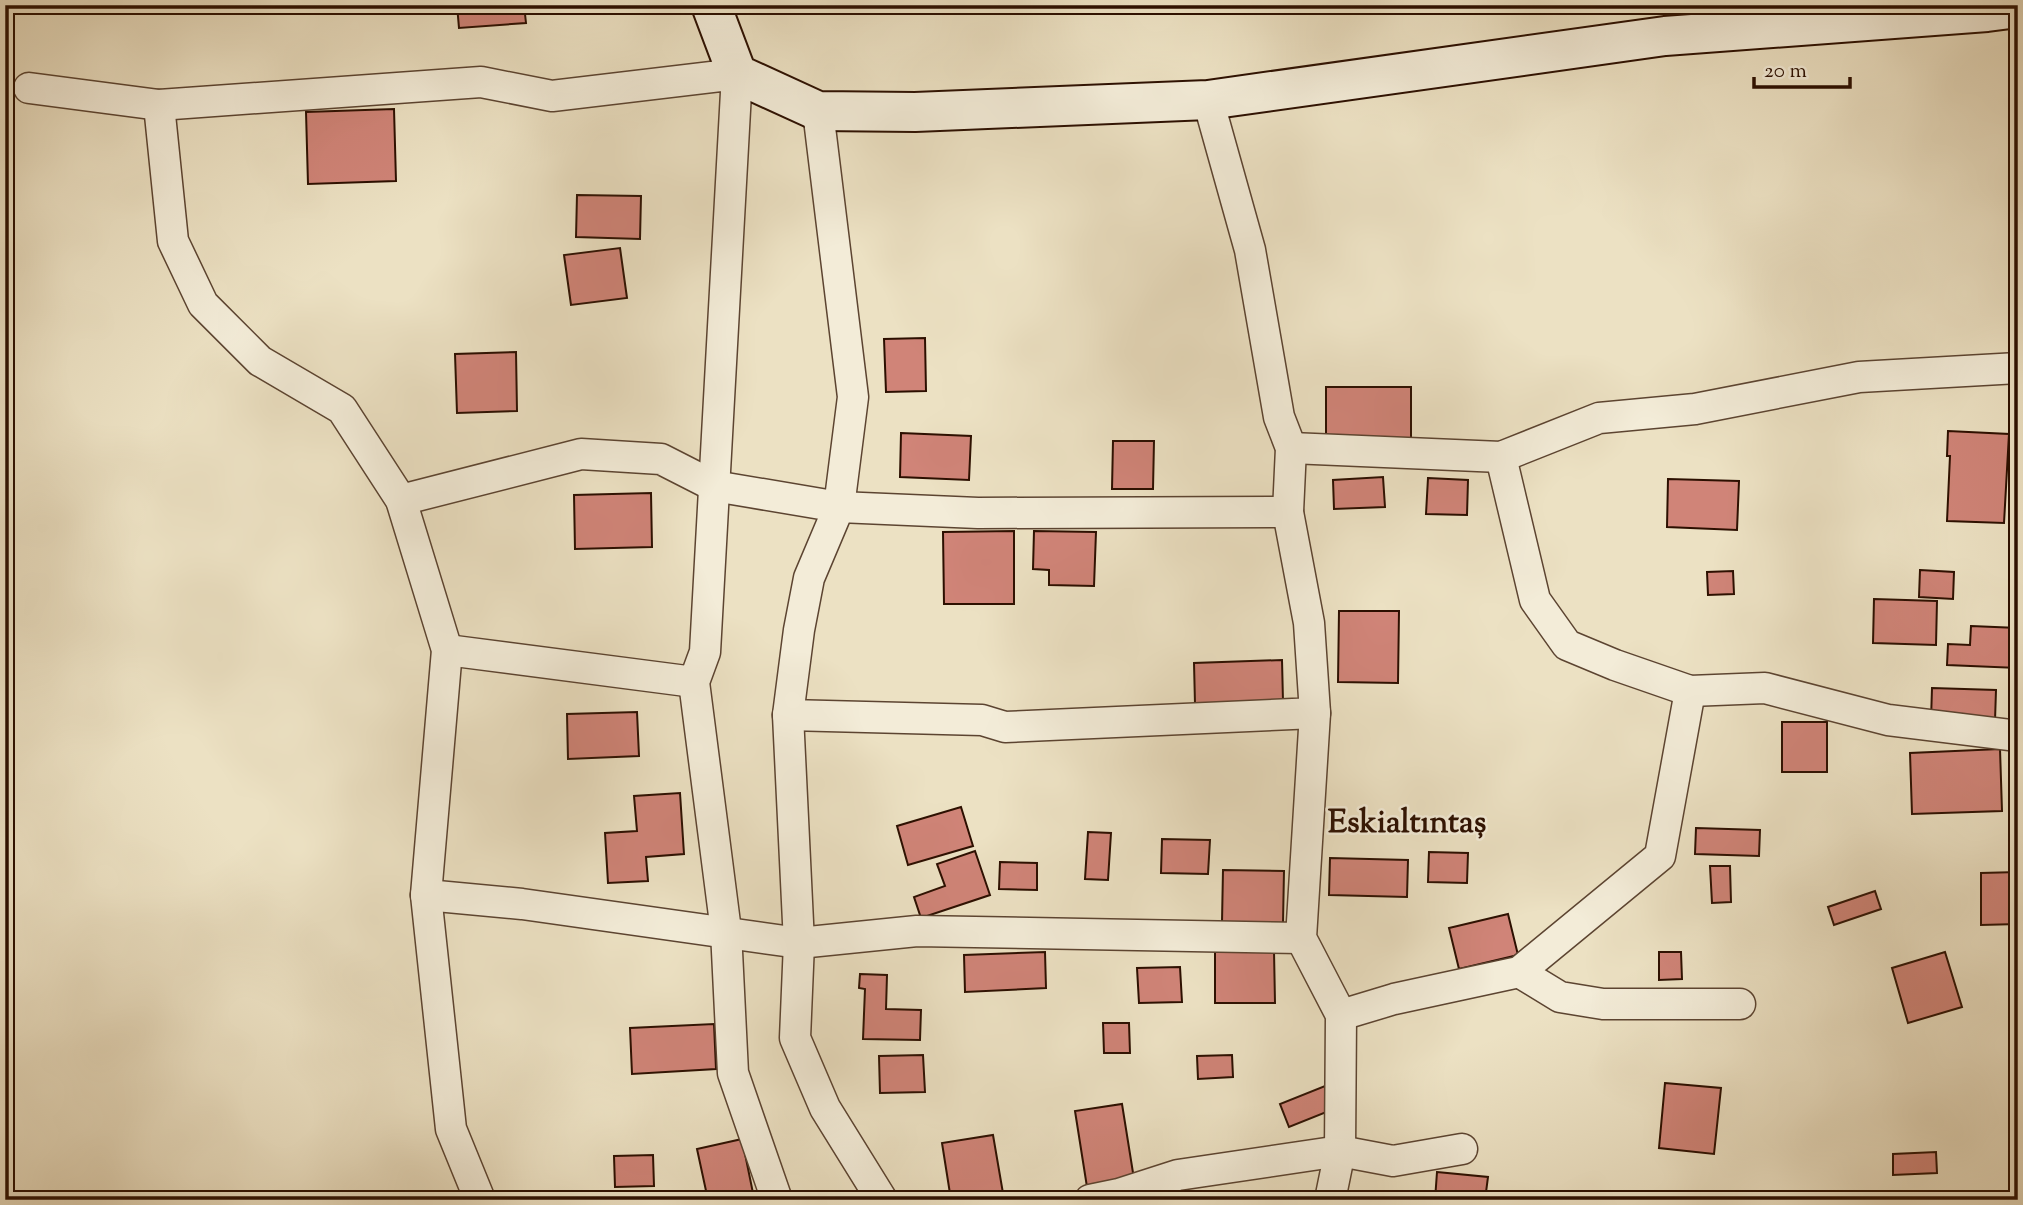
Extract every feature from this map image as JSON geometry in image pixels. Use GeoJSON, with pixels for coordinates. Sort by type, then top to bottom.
{"type":"FeatureCollection","features":[{"type":"Feature","properties":{"kind":"street"},"geometry":{"type":"LineString","coordinates":[[712,5],[737,74],[705,652],[694,682],[726,931],[733,1073],[777,1200]]}},
{"type":"Feature","properties":{"kind":"street"},"geometry":{"type":"LineString","coordinates":[[29,88],[159,105],[481,82],[552,96],[737,74],[818,111],[915,112],[1208,100],[1665,36],[2018,8]]}},
{"type":"Feature","properties":{"kind":"street"},"geometry":{"type":"LineString","coordinates":[[1208,100],[1250,250],[1279,417],[1290,448],[1288,512],[1309,622],[1315,713],[1301,938],[1341,1015],[1340,1151],[1330,1200]]}},
{"type":"Feature","properties":{"kind":"street"},"geometry":{"type":"LineString","coordinates":[[159,105],[173,241],[203,304],[260,361],[342,409],[401,500],[447,650],[426,895],[452,1129],[480,1200]]}},
{"type":"Feature","properties":{"kind":"street"},"geometry":{"type":"LineString","coordinates":[[818,111],[853,397],[839,507],[809,578],[788,715],[799,943],[795,1038],[825,1108],[883,1200]]}},
{"type":"Feature","properties":{"kind":"street"},"geometry":{"type":"LineString","coordinates":[[1290,448],[1501,457],[1599,418],[1695,409],[1859,377],[2018,368]]}},
{"type":"Feature","properties":{"kind":"street"},"geometry":{"type":"LineString","coordinates":[[401,500],[581,454],[661,459],[714,486],[839,507],[978,513],[1288,512]]}},
{"type":"Feature","properties":{"kind":"street"},"geometry":{"type":"LineString","coordinates":[[1501,457],[1535,600],[1567,645],[1690,691],[1765,688],[1888,720],[2018,736]]}},
{"type":"Feature","properties":{"kind":"street"},"geometry":{"type":"LineString","coordinates":[[447,650],[694,682]]}},
{"type":"Feature","properties":{"kind":"street"},"geometry":{"type":"LineString","coordinates":[[1341,1015],[1394,999],[1519,972],[1660,856],[1690,691]]}},
{"type":"Feature","properties":{"kind":"street"},"geometry":{"type":"LineString","coordinates":[[788,715],[982,720],[1005,727],[1315,713]]}},
{"type":"Feature","properties":{"kind":"street"},"geometry":{"type":"LineString","coordinates":[[426,895],[522,904],[799,943],[917,931],[1301,938]]}},
{"type":"Feature","properties":{"kind":"street"},"geometry":{"type":"LineString","coordinates":[[1519,972],[1560,997],[1603,1004],[1740,1004]]}},
{"type":"Feature","properties":{"kind":"street"},"geometry":{"type":"LineString","coordinates":[[1090,1200],[1119,1194],[1178,1175],[1340,1151],[1394,1161],[1462,1149]]}},
{"type":"Feature","properties":{"kind":"building"},"geometry":{"type":"Polygon","coordinates":[[[457,5],[524,5],[526,23],[459,28],[457,5]]]}},
{"type":"Feature","properties":{"kind":"building"},"geometry":{"type":"Polygon","coordinates":[[[394,109],[396,181],[308,184],[306,112],[394,109]]]}},
{"type":"Feature","properties":{"kind":"building"},"geometry":{"type":"Polygon","coordinates":[[[577,195],[641,196],[640,239],[576,237],[577,195]]]}},
{"type":"Feature","properties":{"kind":"building"},"geometry":{"type":"Polygon","coordinates":[[[620,248],[627,298],[571,305],[564,255],[620,248]]]}},
{"type":"Feature","properties":{"kind":"building"},"geometry":{"type":"Polygon","coordinates":[[[925,338],[926,391],[886,392],[884,339],[925,338]]]}},
{"type":"Feature","properties":{"kind":"building"},"geometry":{"type":"Polygon","coordinates":[[[516,352],[517,411],[457,413],[455,354],[516,352]]]}},
{"type":"Feature","properties":{"kind":"building"},"geometry":{"type":"Polygon","coordinates":[[[1326,387],[1411,387],[1411,439],[1326,439],[1326,387]]]}},
{"type":"Feature","properties":{"kind":"building"},"geometry":{"type":"Polygon","coordinates":[[[1948,431],[2009,434],[2004,523],[1947,521],[1950,456],[1947,456],[1948,431]]]}},
{"type":"Feature","properties":{"kind":"building"},"geometry":{"type":"Polygon","coordinates":[[[901,433],[971,436],[969,480],[900,477],[901,433]]]}},
{"type":"Feature","properties":{"kind":"building"},"geometry":{"type":"Polygon","coordinates":[[[1113,441],[1154,441],[1153,489],[1112,489],[1113,441]]]}},
{"type":"Feature","properties":{"kind":"building"},"geometry":{"type":"Polygon","coordinates":[[[1383,477],[1385,507],[1334,509],[1333,480],[1383,477]]]}},
{"type":"Feature","properties":{"kind":"building"},"geometry":{"type":"Polygon","coordinates":[[[1428,478],[1468,480],[1467,515],[1426,514],[1428,478]]]}},
{"type":"Feature","properties":{"kind":"building"},"geometry":{"type":"Polygon","coordinates":[[[1668,479],[1739,481],[1737,530],[1667,527],[1668,479]]]}},
{"type":"Feature","properties":{"kind":"building"},"geometry":{"type":"Polygon","coordinates":[[[651,493],[652,547],[575,549],[574,495],[651,493]]]}},
{"type":"Feature","properties":{"kind":"building"},"geometry":{"type":"Polygon","coordinates":[[[1014,531],[1014,604],[944,604],[943,532],[1014,531]]]}},
{"type":"Feature","properties":{"kind":"building"},"geometry":{"type":"Polygon","coordinates":[[[1034,531],[1096,532],[1094,586],[1049,585],[1049,570],[1033,569],[1034,531]]]}},
{"type":"Feature","properties":{"kind":"building"},"geometry":{"type":"Polygon","coordinates":[[[1920,570],[1954,572],[1953,599],[1919,597],[1920,570]]]}},
{"type":"Feature","properties":{"kind":"building"},"geometry":{"type":"Polygon","coordinates":[[[1733,571],[1734,594],[1708,595],[1707,572],[1733,571]]]}},
{"type":"Feature","properties":{"kind":"building"},"geometry":{"type":"Polygon","coordinates":[[[1874,599],[1937,601],[1936,645],[1873,643],[1874,599]]]}},
{"type":"Feature","properties":{"kind":"building"},"geometry":{"type":"Polygon","coordinates":[[[1339,611],[1399,611],[1398,683],[1338,682],[1339,611]]]}},
{"type":"Feature","properties":{"kind":"building"},"geometry":{"type":"Polygon","coordinates":[[[1971,626],[2018,628],[2018,668],[1947,665],[1948,644],[1970,645],[1971,626]]]}},
{"type":"Feature","properties":{"kind":"building"},"geometry":{"type":"Polygon","coordinates":[[[1282,660],[1283,701],[1195,704],[1194,663],[1282,660]]]}},
{"type":"Feature","properties":{"kind":"building"},"geometry":{"type":"Polygon","coordinates":[[[1932,688],[1996,690],[1995,721],[1931,720],[1932,688]]]}},
{"type":"Feature","properties":{"kind":"building"},"geometry":{"type":"Polygon","coordinates":[[[637,712],[639,756],[568,759],[567,714],[637,712]]]}},
{"type":"Feature","properties":{"kind":"building"},"geometry":{"type":"Polygon","coordinates":[[[1782,722],[1827,722],[1827,772],[1782,772],[1782,722]]]}},
{"type":"Feature","properties":{"kind":"building"},"geometry":{"type":"Polygon","coordinates":[[[2000,749],[2002,811],[1912,814],[1910,753],[2000,749]]]}},
{"type":"Feature","properties":{"kind":"building"},"geometry":{"type":"Polygon","coordinates":[[[680,793],[684,854],[646,857],[648,881],[608,883],[605,833],[637,831],[634,796],[680,793]]]}},
{"type":"Feature","properties":{"kind":"building"},"geometry":{"type":"Polygon","coordinates":[[[961,807],[973,846],[908,865],[897,826],[961,807]]]}},
{"type":"Feature","properties":{"kind":"building"},"geometry":{"type":"Polygon","coordinates":[[[1696,828],[1760,830],[1759,856],[1695,854],[1696,828]]]}},
{"type":"Feature","properties":{"kind":"building"},"geometry":{"type":"Polygon","coordinates":[[[1088,832],[1111,833],[1108,880],[1085,879],[1088,832]]]}},
{"type":"Feature","properties":{"kind":"building"},"geometry":{"type":"Polygon","coordinates":[[[1162,839],[1210,840],[1208,874],[1161,873],[1162,839]]]}},
{"type":"Feature","properties":{"kind":"building"},"geometry":{"type":"Polygon","coordinates":[[[975,851],[990,895],[921,918],[914,897],[945,886],[937,864],[975,851]]]}},
{"type":"Feature","properties":{"kind":"building"},"geometry":{"type":"Polygon","coordinates":[[[1429,852],[1468,853],[1467,883],[1428,882],[1429,852]]]}},
{"type":"Feature","properties":{"kind":"building"},"geometry":{"type":"Polygon","coordinates":[[[1330,858],[1408,860],[1407,897],[1329,895],[1330,858]]]}},
{"type":"Feature","properties":{"kind":"building"},"geometry":{"type":"Polygon","coordinates":[[[1000,862],[1037,863],[1037,890],[999,889],[1000,862]]]}},
{"type":"Feature","properties":{"kind":"building"},"geometry":{"type":"Polygon","coordinates":[[[1710,866],[1730,866],[1731,902],[1712,903],[1710,866]]]}},
{"type":"Feature","properties":{"kind":"building"},"geometry":{"type":"Polygon","coordinates":[[[1223,870],[1284,871],[1283,923],[1222,922],[1223,870]]]}},
{"type":"Feature","properties":{"kind":"building"},"geometry":{"type":"Polygon","coordinates":[[[2018,872],[2018,924],[1981,925],[1981,873],[2018,872]]]}},
{"type":"Feature","properties":{"kind":"building"},"geometry":{"type":"Polygon","coordinates":[[[1875,891],[1881,909],[1834,925],[1828,907],[1875,891]]]}},
{"type":"Feature","properties":{"kind":"building"},"geometry":{"type":"Polygon","coordinates":[[[1508,914],[1518,955],[1459,969],[1449,928],[1508,914]]]}},
{"type":"Feature","properties":{"kind":"building"},"geometry":{"type":"Polygon","coordinates":[[[1274,951],[1275,1003],[1215,1003],[1215,952],[1274,951]]]}},
{"type":"Feature","properties":{"kind":"building"},"geometry":{"type":"Polygon","coordinates":[[[1045,952],[1046,988],[965,992],[964,955],[1045,952]]]}},
{"type":"Feature","properties":{"kind":"building"},"geometry":{"type":"Polygon","coordinates":[[[1659,952],[1681,952],[1682,979],[1659,980],[1659,952]]]}},
{"type":"Feature","properties":{"kind":"building"},"geometry":{"type":"Polygon","coordinates":[[[1945,952],[1962,1007],[1908,1023],[1892,968],[1945,952]]]}},
{"type":"Feature","properties":{"kind":"building"},"geometry":{"type":"Polygon","coordinates":[[[1180,967],[1182,1002],[1139,1003],[1137,968],[1180,967]]]}},
{"type":"Feature","properties":{"kind":"building"},"geometry":{"type":"Polygon","coordinates":[[[860,974],[887,975],[886,1009],[921,1010],[920,1040],[863,1039],[865,989],[859,988],[860,974]]]}},
{"type":"Feature","properties":{"kind":"building"},"geometry":{"type":"Polygon","coordinates":[[[1103,1023],[1129,1023],[1130,1053],[1104,1053],[1103,1023]]]}},
{"type":"Feature","properties":{"kind":"building"},"geometry":{"type":"Polygon","coordinates":[[[714,1024],[716,1069],[632,1074],[630,1028],[714,1024]]]}},
{"type":"Feature","properties":{"kind":"building"},"geometry":{"type":"Polygon","coordinates":[[[923,1055],[925,1092],[880,1093],[879,1056],[923,1055]]]}},
{"type":"Feature","properties":{"kind":"building"},"geometry":{"type":"Polygon","coordinates":[[[1232,1055],[1233,1077],[1198,1079],[1197,1056],[1232,1055]]]}},
{"type":"Feature","properties":{"kind":"building"},"geometry":{"type":"Polygon","coordinates":[[[1665,1083],[1721,1088],[1714,1154],[1659,1148],[1665,1083]]]}},
{"type":"Feature","properties":{"kind":"building"},"geometry":{"type":"Polygon","coordinates":[[[1330,1084],[1339,1107],[1289,1127],[1280,1104],[1330,1084]]]}},
{"type":"Feature","properties":{"kind":"building"},"geometry":{"type":"Polygon","coordinates":[[[1122,1104],[1134,1179],[1087,1187],[1075,1111],[1122,1104]]]}},
{"type":"Feature","properties":{"kind":"building"},"geometry":{"type":"Polygon","coordinates":[[[993,1135],[1004,1199],[951,1200],[942,1143],[993,1135]]]}},
{"type":"Feature","properties":{"kind":"building"},"geometry":{"type":"Polygon","coordinates":[[[742,1139],[754,1198],[708,1200],[697,1149],[742,1139]]]}},
{"type":"Feature","properties":{"kind":"building"},"geometry":{"type":"Polygon","coordinates":[[[1936,1152],[1937,1173],[1893,1175],[1893,1154],[1936,1152]]]}},
{"type":"Feature","properties":{"kind":"building"},"geometry":{"type":"Polygon","coordinates":[[[653,1155],[654,1186],[615,1187],[614,1156],[653,1155]]]}},
{"type":"Feature","properties":{"kind":"building"},"geometry":{"type":"Polygon","coordinates":[[[1437,1172],[1488,1177],[1485,1200],[1435,1200],[1437,1172]]]}},
{"type":"Feature","properties":{"kind":"district","name":"Eskialtıntaş"},"geometry":{"type":"Point","coordinates":[1407,821]}}]}
